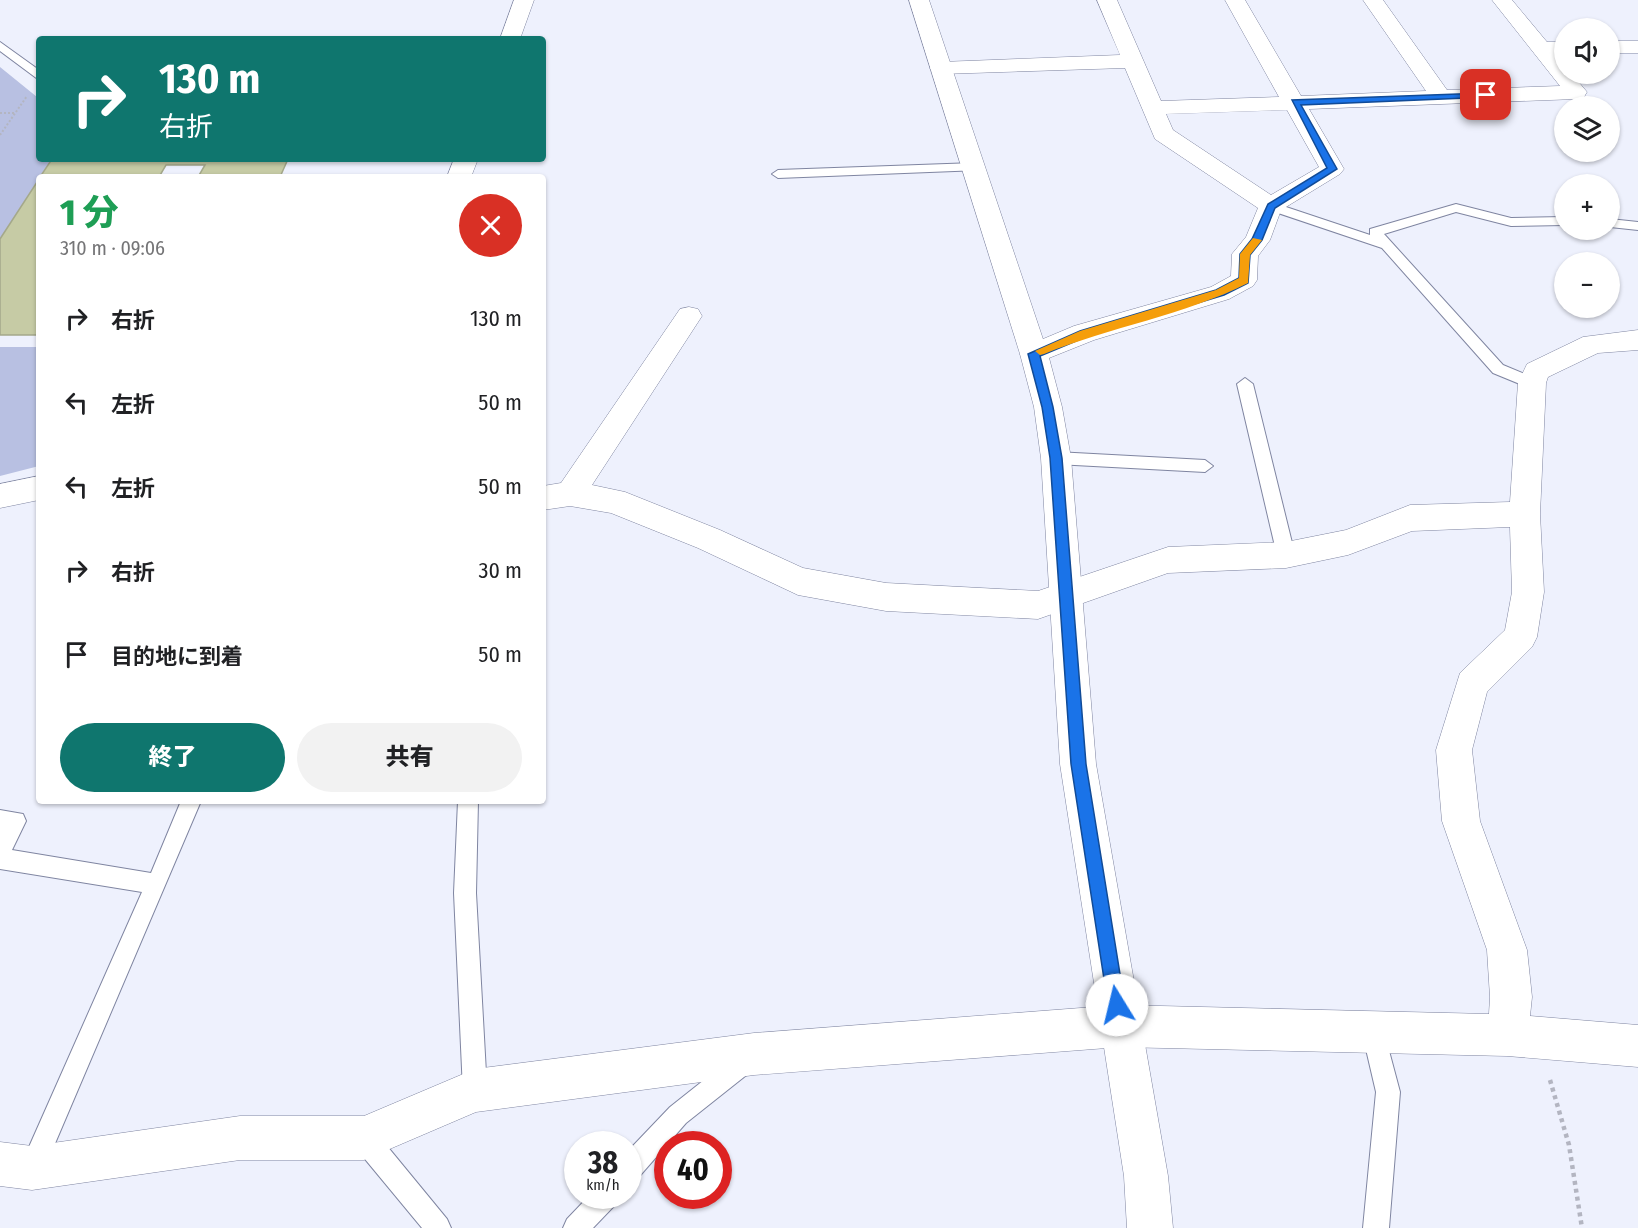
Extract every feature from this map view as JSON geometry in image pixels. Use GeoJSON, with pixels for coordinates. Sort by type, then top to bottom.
{"type":"FeatureCollection","features":[{"type":"Feature","properties":{"kind":"street"},"geometry":{"type":"LineString","coordinates":[[511,36],[524,0]]}},
{"type":"Feature","properties":{"kind":"street"},"geometry":{"type":"LineString","coordinates":[[919,0],[1034,354],[1047,407],[1056,458],[1068,595],[1078,764],[1146,1176],[1150,1228]]}},
{"type":"Feature","properties":{"kind":"street"},"geometry":{"type":"LineString","coordinates":[[1107,0],[1163,134],[1271,206]]}},
{"type":"Feature","properties":{"kind":"street"},"geometry":{"type":"LineString","coordinates":[[1034,354],[1084,333],[1220,292],[1244,280],[1245,254],[1257,240],[1271,206],[1332,169],[1235,0]]}},
{"type":"Feature","properties":{"kind":"street"},"geometry":{"type":"LineString","coordinates":[[1373,0],[1441,97]]}},
{"type":"Feature","properties":{"kind":"street"},"geometry":{"type":"LineString","coordinates":[[1153,108],[1576,92],[1502,0]]}},
{"type":"Feature","properties":{"kind":"street"},"geometry":{"type":"LineString","coordinates":[[1620,47],[1638,47]]}},
{"type":"Feature","properties":{"kind":"street"},"geometry":{"type":"LineString","coordinates":[[1541,49],[1554,48]]}},
{"type":"Feature","properties":{"kind":"street"},"geometry":{"type":"LineString","coordinates":[[941,68],[1133,61]]}},
{"type":"Feature","properties":{"kind":"street"},"geometry":{"type":"LineString","coordinates":[[557,496],[689,316]]}},
{"type":"Feature","properties":{"kind":"street"},"geometry":{"type":"LineString","coordinates":[[1518,1036],[1507,951],[1461,821],[1454,750],[1472,684],[1520,637],[1528,592],[1526,514],[1532,383],[1537,371],[1593,344],[1638,339]]}},
{"type":"Feature","properties":{"kind":"street"},"geometry":{"type":"LineString","coordinates":[[0,496],[36,489]]}},
{"type":"Feature","properties":{"kind":"street"},"geometry":{"type":"LineString","coordinates":[[557,496],[614,501],[709,539],[798,581],[886,597],[1038,606],[1168,561],[1286,555],[1347,542],[1410,518],[1526,514]]}},
{"type":"Feature","properties":{"kind":"street"},"geometry":{"type":"LineString","coordinates":[[16,1166],[240,1138],[364,1138],[475,1091],[754,1054],[1120,1026],[1518,1036],[1638,1046]]}},
{"type":"Feature","properties":{"kind":"lane"},"geometry":{"type":"LineString","coordinates":[[0,45],[36,74]]}},
{"type":"Feature","properties":{"kind":"lane"},"geometry":{"type":"LineString","coordinates":[[778,174],[975,167]]}},
{"type":"Feature","properties":{"kind":"lane"},"geometry":{"type":"LineString","coordinates":[[1271,206],[1387,245]]}},
{"type":"Feature","properties":{"kind":"lane"},"geometry":{"type":"LineString","coordinates":[[1532,383],[1498,369],[1375,232],[1456,208],[1511,222],[1554,221]]}},
{"type":"Feature","properties":{"kind":"lane"},"geometry":{"type":"LineString","coordinates":[[1620,224],[1638,226]]}},
{"type":"Feature","properties":{"kind":"lane"},"geometry":{"type":"LineString","coordinates":[[1245,384],[1286,555]]}},
{"type":"Feature","properties":{"kind":"lane"},"geometry":{"type":"LineString","coordinates":[[1056,458],[1205,466]]}},
{"type":"Feature","properties":{"kind":"lane"},"geometry":{"type":"LineString","coordinates":[[16,1166],[157,884],[190,804]]}},
{"type":"Feature","properties":{"kind":"lane"},"geometry":{"type":"LineString","coordinates":[[468,804],[465,893],[475,1091]]}},
{"type":"Feature","properties":{"kind":"lane"},"geometry":{"type":"LineString","coordinates":[[0,820],[16,821],[0,852]]}},
{"type":"Feature","properties":{"kind":"lane"},"geometry":{"type":"LineString","coordinates":[[0,859],[157,884]]}},
{"type":"Feature","properties":{"kind":"lane"},"geometry":{"type":"LineString","coordinates":[[1373,1032],[1388,1092],[1376,1228]]}},
{"type":"Feature","properties":{"kind":"lane"},"geometry":{"type":"LineString","coordinates":[[642,1155],[678,1115],[754,1054]]}},
{"type":"Feature","properties":{"kind":"lane"},"geometry":{"type":"LineString","coordinates":[[364,1138],[438,1228]]}},
{"type":"Feature","properties":{"kind":"lane"},"geometry":{"type":"LineString","coordinates":[[576,1228],[594,1209]]}},
{"type":"Feature","properties":{"kind":"path"},"geometry":{"type":"LineString","coordinates":[[0,135],[31,90]]}},
{"type":"Feature","properties":{"kind":"path"},"geometry":{"type":"LineString","coordinates":[[0,113],[16,113]]}},
{"type":"Feature","properties":{"kind":"path"},"geometry":{"type":"LineString","coordinates":[[1518,1036],[1554,1090],[1569,1145],[1582,1228]]}},
{"type":"Feature","properties":{"kind":"shaded area"},"geometry":{"type":"Polygon","coordinates":[[[0,67],[36,96],[36,162],[50,162],[42,174],[36,174],[36,184],[0,239],[0,67]]]}},
{"type":"Feature","properties":{"kind":"shaded area"},"geometry":{"type":"Polygon","coordinates":[[[0,347],[36,347],[36,467],[0,476],[0,347]]]}},
{"type":"Feature","properties":{"kind":"building"},"geometry":{"type":"Polygon","coordinates":[[[50,162],[287,162],[281,174],[200,174],[205,165],[166,165],[161,174],[42,174],[50,162]]]}},
{"type":"Feature","properties":{"kind":"building"},"geometry":{"type":"Polygon","coordinates":[[[36,184],[36,335],[0,335],[0,239],[36,184]]]}},
{"type":"Feature","properties":{"kind":"slow traffic"},"geometry":{"type":"LineString","coordinates":[[1040,351],[1084,333],[1220,292],[1244,280],[1245,254],[1257,240]]}},
{"type":"Feature","properties":{"kind":"route"},"geometry":{"type":"LineString","coordinates":[[1117,1005],[1078,764],[1068,595],[1056,458],[1034,354],[1084,333],[1220,292],[1244,280],[1245,254],[1257,240],[1271,206],[1332,169],[1295,102],[1486,95]]}}]}
